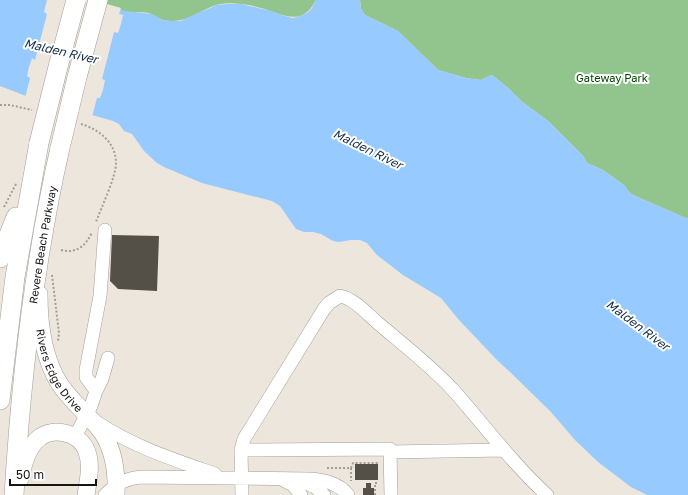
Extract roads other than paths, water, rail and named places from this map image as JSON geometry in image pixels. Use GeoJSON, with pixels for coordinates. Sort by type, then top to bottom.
{"type":"FeatureCollection","features":[{"type":"Feature","properties":{"kind":"highway","name":"Revere Beach Parkway"},"geometry":{"type":"LineString","coordinates":[[0,400],[15,277],[39,143],[76,0]]}},
{"type":"Feature","properties":{"kind":"highway","name":"Revere Beach Parkway"},"geometry":{"type":"LineString","coordinates":[[14,495],[24,365],[32,299],[43,232],[60,148],[98,0]]}},
{"type":"Feature","properties":{"kind":"highway"},"geometry":{"type":"LineString","coordinates":[[0,258],[23,197],[39,143]]}},
{"type":"Feature","properties":{"kind":"main road","name":"Rivers Edge Drive"},"geometry":{"type":"LineString","coordinates":[[43,232],[39,277],[39,301],[45,350],[51,368],[58,382],[71,400],[98,427],[110,448],[116,470],[112,492]]}},
{"type":"Feature","properties":{"kind":"main road"},"geometry":{"type":"LineString","coordinates":[[18,495],[26,456],[36,440],[45,434],[52,432],[63,432],[75,437],[83,445],[88,456],[89,468],[86,495]]}},
{"type":"Feature","properties":{"kind":"lane"},"geometry":{"type":"LineString","coordinates":[[96,391],[86,376],[100,296],[98,228]]}},
{"type":"Feature","properties":{"kind":"lane"},"geometry":{"type":"LineString","coordinates":[[242,495],[241,450],[244,439],[324,309],[329,303],[340,296],[346,297],[357,305],[420,357],[453,391],[526,476],[547,495]]}},
{"type":"Feature","properties":{"kind":"lane"},"geometry":{"type":"LineString","coordinates":[[75,437],[87,416],[102,379],[108,358]]}},
{"type":"Feature","properties":{"kind":"lane"},"geometry":{"type":"LineString","coordinates":[[87,416],[106,429],[136,445],[224,478]]}},
{"type":"Feature","properties":{"kind":"lane"},"geometry":{"type":"LineString","coordinates":[[241,450],[390,449],[391,495]]}},
{"type":"Feature","properties":{"kind":"lane"},"geometry":{"type":"LineString","coordinates":[[390,452],[503,450]]}},
{"type":"Feature","properties":{"kind":"lane"},"geometry":{"type":"LineString","coordinates":[[112,492],[131,478],[142,477],[291,478],[326,481],[337,486],[348,495]]}},
{"type":"Feature","properties":{"kind":"lane"},"geometry":{"type":"LineString","coordinates":[[275,478],[284,480],[293,485],[301,495]]}},
{"type":"Feature","properties":{"kind":"lane"},"geometry":{"type":"LineString","coordinates":[[291,478],[306,482],[315,487],[324,495]]}},
{"type":"Feature","properties":{"kind":"water","name":"Malden River"},"geometry":{"type":"Polygon","coordinates":[[[0,0],[86,0],[125,11],[152,14],[163,20],[180,21],[217,5],[241,4],[292,18],[307,13],[312,8],[316,0],[360,0],[361,9],[365,15],[398,31],[438,70],[466,78],[481,80],[492,75],[521,101],[548,121],[583,156],[587,163],[603,170],[624,185],[633,195],[688,219],[688,495],[647,495],[631,487],[598,462],[575,440],[551,412],[497,360],[459,320],[441,298],[403,275],[377,255],[367,243],[360,240],[339,242],[333,241],[321,234],[304,232],[296,229],[280,206],[272,201],[202,183],[157,163],[144,151],[132,134],[124,131],[119,124],[113,121],[26,96],[0,86],[0,0]]]}},
{"type":"Feature","properties":{"kind":"park label","name":"Gateway Park"},"geometry":{"type":"Point","coordinates":[612,77]}}]}
